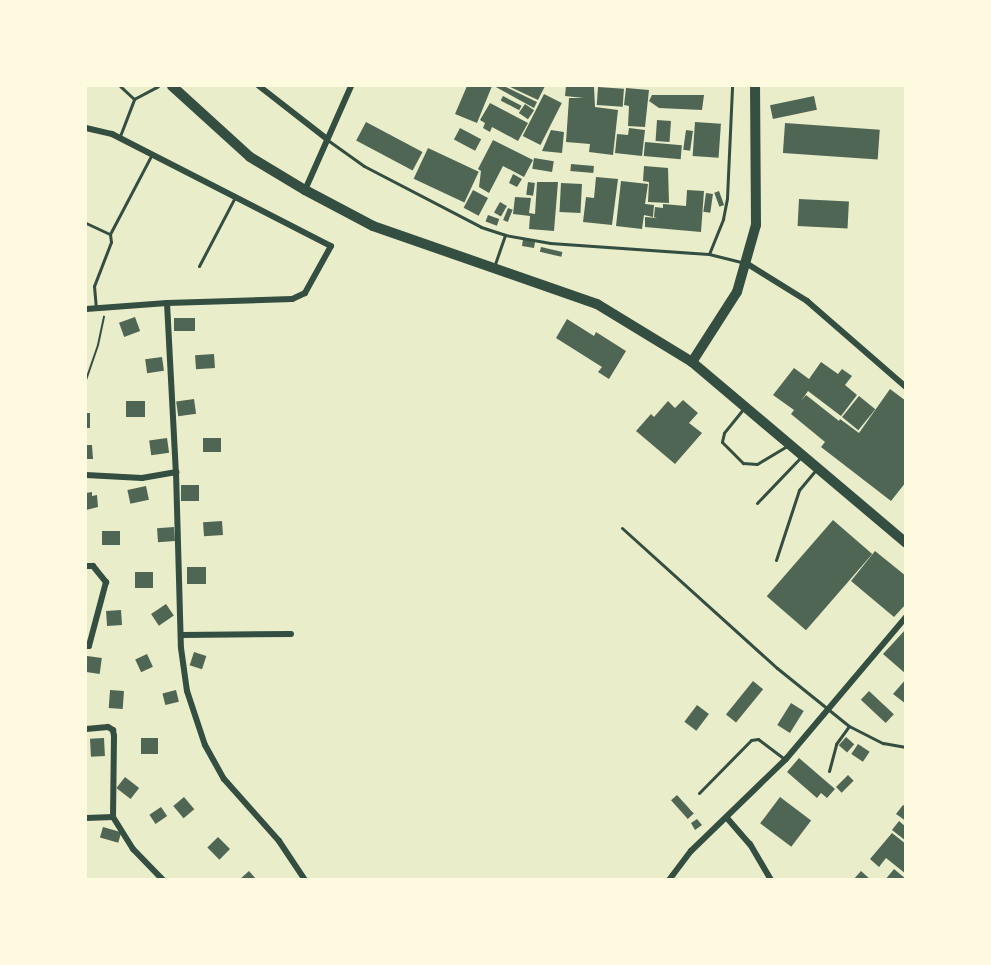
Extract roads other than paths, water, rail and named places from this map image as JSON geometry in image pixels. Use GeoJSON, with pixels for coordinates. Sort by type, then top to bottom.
{"type":"FeatureCollection","features":[{"type":"Feature","properties":{"kind":"highway"},"geometry":{"type":"LineString","coordinates":[[172,86],[250,157],[305,190],[373,226],[494,266],[597,304],[692,362],[906,543]]}},
{"type":"Feature","properties":{"kind":"highway"},"geometry":{"type":"LineString","coordinates":[[692,362],[737,292],[756,225],[755,86]]}},
{"type":"Feature","properties":{"kind":"street"},"geometry":{"type":"LineString","coordinates":[[259,86],[327,140]]}},
{"type":"Feature","properties":{"kind":"street"},"geometry":{"type":"LineString","coordinates":[[305,190],[351,86]]}},
{"type":"Feature","properties":{"kind":"street"},"geometry":{"type":"LineString","coordinates":[[86,128],[119,138],[330,246],[305,293],[292,298],[86,309]]}},
{"type":"Feature","properties":{"kind":"street"},"geometry":{"type":"LineString","coordinates":[[746,263],[807,301],[906,387]]}},
{"type":"Feature","properties":{"kind":"street"},"geometry":{"type":"LineString","coordinates":[[167,303],[177,472],[181,648],[187,691],[205,745],[224,779],[279,841],[305,879]]}},
{"type":"Feature","properties":{"kind":"street"},"geometry":{"type":"LineString","coordinates":[[86,475],[142,478],[177,472]]}},
{"type":"Feature","properties":{"kind":"street"},"geometry":{"type":"LineString","coordinates":[[86,566],[93,566],[106,582],[89,645],[86,646]]}},
{"type":"Feature","properties":{"kind":"street"},"geometry":{"type":"LineString","coordinates":[[669,879],[691,851],[786,759],[906,617]]}},
{"type":"Feature","properties":{"kind":"street"},"geometry":{"type":"LineString","coordinates":[[182,635],[291,634]]}},
{"type":"Feature","properties":{"kind":"street"},"geometry":{"type":"LineString","coordinates":[[86,729],[108,727],[113,730],[112,817],[133,849],[163,879]]}},
{"type":"Feature","properties":{"kind":"street"},"geometry":{"type":"LineString","coordinates":[[86,818],[112,817]]}},
{"type":"Feature","properties":{"kind":"street"},"geometry":{"type":"LineString","coordinates":[[727,818],[750,844],[771,879]]}},
{"type":"Feature","properties":{"kind":"lane"},"geometry":{"type":"LineString","coordinates":[[120,86],[134,99]]}},
{"type":"Feature","properties":{"kind":"lane"},"geometry":{"type":"LineString","coordinates":[[119,138],[134,99],[158,86]]}},
{"type":"Feature","properties":{"kind":"lane"},"geometry":{"type":"LineString","coordinates":[[709,254],[723,219],[727,198],[732,86]]}},
{"type":"Feature","properties":{"kind":"lane"},"geometry":{"type":"LineString","coordinates":[[327,140],[364,166],[481,227],[505,235],[550,243],[709,254],[746,263]]}},
{"type":"Feature","properties":{"kind":"lane"},"geometry":{"type":"LineString","coordinates":[[96,309],[94,286],[111,242],[110,234],[152,154]]}},
{"type":"Feature","properties":{"kind":"lane"},"geometry":{"type":"LineString","coordinates":[[199,266],[235,197]]}},
{"type":"Feature","properties":{"kind":"lane"},"geometry":{"type":"LineString","coordinates":[[86,223],[110,234]]}},
{"type":"Feature","properties":{"kind":"lane"},"geometry":{"type":"LineString","coordinates":[[494,266],[505,235]]}},
{"type":"Feature","properties":{"kind":"lane"},"geometry":{"type":"LineString","coordinates":[[745,406],[724,433],[722,442],[743,463],[757,464],[789,444]]}},
{"type":"Feature","properties":{"kind":"lane"},"geometry":{"type":"LineString","coordinates":[[757,503],[803,456]]}},
{"type":"Feature","properties":{"kind":"lane"},"geometry":{"type":"LineString","coordinates":[[776,560],[799,490],[817,468]]}},
{"type":"Feature","properties":{"kind":"lane"},"geometry":{"type":"LineString","coordinates":[[622,528],[777,668],[830,708],[849,726],[883,743],[906,747]]}},
{"type":"Feature","properties":{"kind":"lane"},"geometry":{"type":"LineString","coordinates":[[829,771],[836,744],[849,726]]}},
{"type":"Feature","properties":{"kind":"lane"},"geometry":{"type":"LineString","coordinates":[[699,793],[751,740],[758,739],[768,744],[786,759]]}}]}
